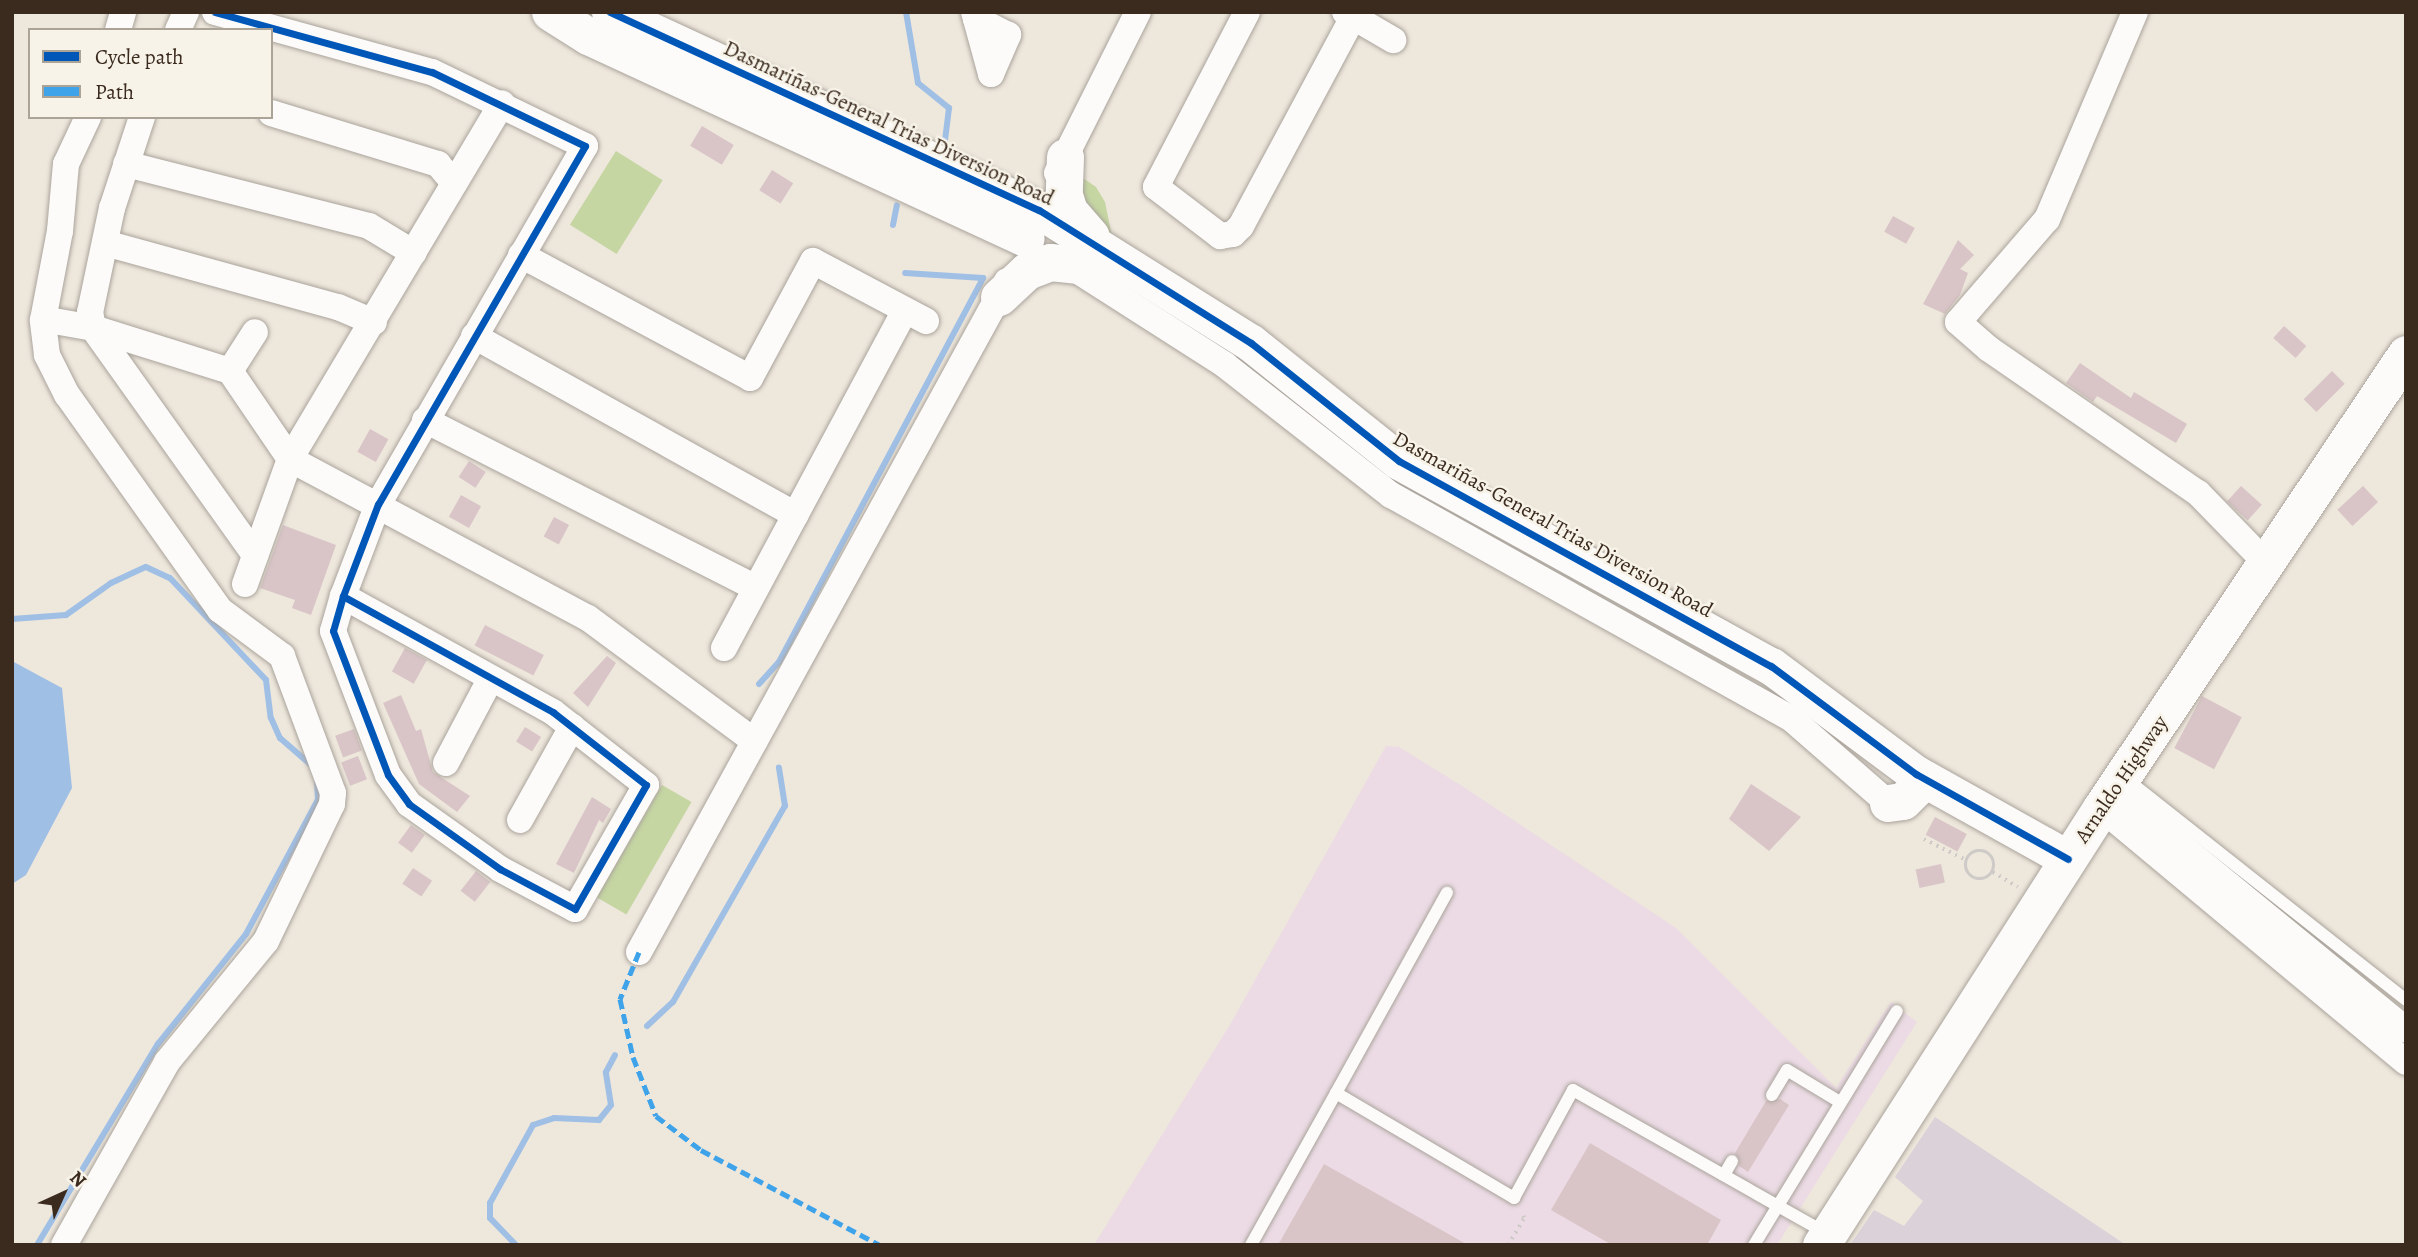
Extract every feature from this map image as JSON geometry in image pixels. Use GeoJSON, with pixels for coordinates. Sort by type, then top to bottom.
{"type":"FeatureCollection","features":[{"type":"Feature","properties":{"kind":"street"},"geometry":{"type":"LineString","coordinates":[[179,28],[186,12]]}},
{"type":"Feature","properties":{"kind":"street"},"geometry":{"type":"LineString","coordinates":[[215,12],[273,28]]}},
{"type":"Feature","properties":{"kind":"street","name":"Dasmariñas-General Trias Diversion Road"},"geometry":{"type":"LineString","coordinates":[[550,12],[588,36],[970,195]]}},
{"type":"Feature","properties":{"kind":"street","name":"Dasmariñas-General Trias Diversion Road"},"geometry":{"type":"LineString","coordinates":[[610,12],[970,195],[1032,224],[1106,252],[1277,361],[1399,461],[1771,666],[1924,779],[2068,859]]}},
{"type":"Feature","properties":{"kind":"street"},"geometry":{"type":"LineString","coordinates":[[639,951],[999,298],[1032,224],[1138,12]]}},
{"type":"Feature","properties":{"kind":"street"},"geometry":{"type":"LineString","coordinates":[[1247,12],[1156,187],[1220,236],[1233,234],[1241,226],[1349,15],[1393,40]]}},
{"type":"Feature","properties":{"kind":"street"},"geometry":{"type":"LineString","coordinates":[[2135,12],[2047,219],[1958,322],[1990,349],[2198,493],[2267,564]]}},
{"type":"Feature","properties":{"kind":"street"},"geometry":{"type":"LineString","coordinates":[[273,28],[432,72],[502,103],[585,146],[378,504],[343,596],[333,631],[388,775],[402,794],[500,869],[576,909],[646,785],[572,727],[343,596]]}},
{"type":"Feature","properties":{"kind":"street"},"geometry":{"type":"LineString","coordinates":[[245,584],[290,459],[502,103]]}},
{"type":"Feature","properties":{"kind":"street"},"geometry":{"type":"LineString","coordinates":[[273,114],[438,164],[454,183]]}},
{"type":"Feature","properties":{"kind":"street"},"geometry":{"type":"LineString","coordinates":[[64,1245],[167,1062],[266,941],[332,804],[333,793],[282,656],[220,610],[67,395],[47,355],[43,320],[60,230],[66,164],[87,119]]}},
{"type":"Feature","properties":{"kind":"street"},"geometry":{"type":"LineString","coordinates":[[141,119],[104,243],[90,312],[93,328],[255,555]]}},
{"type":"Feature","properties":{"kind":"street"},"geometry":{"type":"LineString","coordinates":[[999,298],[996,248],[970,195],[1026,179],[1065,157]]}},
{"type":"Feature","properties":{"kind":"street"},"geometry":{"type":"LineString","coordinates":[[1065,157],[1064,195],[1069,211],[1106,252]]}},
{"type":"Feature","properties":{"kind":"street"},"geometry":{"type":"LineString","coordinates":[[126,164],[369,226],[414,253]]}},
{"type":"Feature","properties":{"kind":"street","name":"Dasmariñas-General Trias Diversion Road"},"geometry":{"type":"LineString","coordinates":[[1032,224],[1066,263],[1225,365],[1391,495],[1793,720],[1888,803]]}},
{"type":"Feature","properties":{"kind":"street"},"geometry":{"type":"LineString","coordinates":[[104,243],[338,307],[374,322]]}},
{"type":"Feature","properties":{"kind":"street"},"geometry":{"type":"LineString","coordinates":[[521,255],[750,378],[813,261],[916,315],[794,515],[724,648]]}},
{"type":"Feature","properties":{"kind":"street"},"geometry":{"type":"LineString","coordinates":[[999,298],[1027,271],[1050,262],[1118,267],[1149,279]]}},
{"type":"Feature","properties":{"kind":"street"},"geometry":{"type":"LineString","coordinates":[[54,321],[93,328],[230,371],[290,459],[589,618],[754,741]]}},
{"type":"Feature","properties":{"kind":"street"},"geometry":{"type":"LineString","coordinates":[[230,371],[255,332]]}},
{"type":"Feature","properties":{"kind":"street"},"geometry":{"type":"LineString","coordinates":[[474,337],[794,515]]}},
{"type":"Feature","properties":{"kind":"street","name":"Arnaldo Highway"},"geometry":{"type":"LineString","coordinates":[[1824,1239],[2112,791],[2406,354]]}},
{"type":"Feature","properties":{"kind":"street"},"geometry":{"type":"LineString","coordinates":[[425,420],[756,588]]}},
{"type":"Feature","properties":{"kind":"street"},"geometry":{"type":"LineString","coordinates":[[446,763],[490,680]]}},
{"type":"Feature","properties":{"kind":"street"},"geometry":{"type":"LineString","coordinates":[[520,820],[572,727]]}},
{"type":"Feature","properties":{"kind":"street"},"geometry":{"type":"LineString","coordinates":[[1888,803],[1903,802],[1924,779]]}},
{"type":"Feature","properties":{"kind":"street"},"geometry":{"type":"LineString","coordinates":[[2112,791],[2406,1030]]}},
{"type":"Feature","properties":{"kind":"street"},"geometry":{"type":"LineString","coordinates":[[2112,791],[2406,1062]]}},
{"type":"Feature","properties":{"kind":"lane"},"geometry":{"type":"LineString","coordinates":[[2112,791],[2406,1000]]}},
{"type":"Feature","properties":{"kind":"lane"},"geometry":{"type":"LineString","coordinates":[[1251,1245],[1447,893]]}},
{"type":"Feature","properties":{"kind":"lane"},"geometry":{"type":"LineString","coordinates":[[1754,1245],[1897,1011]]}},
{"type":"Feature","properties":{"kind":"lane"},"geometry":{"type":"LineString","coordinates":[[1772,1094],[1787,1070],[1840,1102]]}},
{"type":"Feature","properties":{"kind":"lane"},"geometry":{"type":"LineString","coordinates":[[1336,1093],[1514,1198],[1573,1090],[1777,1205],[1824,1239]]}},
{"type":"Feature","properties":{"kind":"lane"},"geometry":{"type":"LineString","coordinates":[[1724,1175],[1732,1161]]}},
{"type":"Feature","properties":{"kind":"path"},"geometry":{"type":"LineString","coordinates":[[1924,839],[1966,860]]}},
{"type":"Feature","properties":{"kind":"path"},"geometry":{"type":"LineString","coordinates":[[1972,853],[1986,853],[1992,859],[1993,872],[1976,879],[1966,870],[1966,860],[1972,853]]}},
{"type":"Feature","properties":{"kind":"path"},"geometry":{"type":"LineString","coordinates":[[1508,1245],[1524,1218],[1514,1198]]}},
{"type":"Feature","properties":{"kind":"shaded area"},"geometry":{"type":"Polygon","coordinates":[[[1386,746],[1399,747],[1462,786],[1676,928],[1836,1088],[1891,1002],[1917,1022],[1777,1245],[1094,1245],[1231,1023],[1386,746]]]}},
{"type":"Feature","properties":{"kind":"shaded area"},"geometry":{"type":"Polygon","coordinates":[[[1935,1117],[2126,1245],[1850,1245],[1874,1210],[1904,1226],[1923,1201],[1895,1177],[1935,1117]]]}},
{"type":"Feature","properties":{"kind":"green space"},"geometry":{"type":"Polygon","coordinates":[[[616,151],[663,180],[617,254],[570,225],[616,151]]]}},
{"type":"Feature","properties":{"kind":"green space"},"geometry":{"type":"Polygon","coordinates":[[[1076,173],[1096,187],[1105,202],[1114,246],[1092,223],[1076,173]]]}},
{"type":"Feature","properties":{"kind":"green space"},"geometry":{"type":"Polygon","coordinates":[[[662,785],[691,802],[626,915],[597,898],[662,785]]]}},
{"type":"Feature","properties":{"kind":"water"},"geometry":{"type":"Polygon","coordinates":[[[12,661],[62,688],[72,788],[26,875],[12,884],[12,661]]]}},
{"type":"Feature","properties":{"kind":"building"},"geometry":{"type":"Polygon","coordinates":[[[702,126],[734,145],[722,165],[690,146],[702,126]]]}},
{"type":"Feature","properties":{"kind":"building"},"geometry":{"type":"Polygon","coordinates":[[[772,170],[793,183],[780,204],[759,190],[772,170]]]}},
{"type":"Feature","properties":{"kind":"building"},"geometry":{"type":"Polygon","coordinates":[[[1893,216],[1915,228],[1906,244],[1884,232],[1893,216]]]}},
{"type":"Feature","properties":{"kind":"building"},"geometry":{"type":"Polygon","coordinates":[[[1958,240],[1974,255],[1960,269],[1968,273],[1960,295],[1945,314],[1923,304],[1958,240]]]}},
{"type":"Feature","properties":{"kind":"building"},"geometry":{"type":"Polygon","coordinates":[[[2284,326],[2306,346],[2296,358],[2273,338],[2284,326]]]}},
{"type":"Feature","properties":{"kind":"building"},"geometry":{"type":"Polygon","coordinates":[[[2080,363],[2131,398],[2134,392],[2187,424],[2176,443],[2097,396],[2093,402],[2066,383],[2080,363]]]}},
{"type":"Feature","properties":{"kind":"building"},"geometry":{"type":"Polygon","coordinates":[[[2332,371],[2345,384],[2316,412],[2304,399],[2332,371]]]}},
{"type":"Feature","properties":{"kind":"building"},"geometry":{"type":"Polygon","coordinates":[[[370,429],[388,439],[376,462],[357,452],[370,429]]]}},
{"type":"Feature","properties":{"kind":"building"},"geometry":{"type":"Polygon","coordinates":[[[469,461],[486,472],[475,488],[459,477],[469,461]]]}},
{"type":"Feature","properties":{"kind":"building"},"geometry":{"type":"Polygon","coordinates":[[[2241,486],[2262,505],[2248,520],[2227,502],[2241,486]]]}},
{"type":"Feature","properties":{"kind":"building"},"geometry":{"type":"Polygon","coordinates":[[[2363,486],[2378,502],[2352,526],[2337,510],[2363,486]]]}},
{"type":"Feature","properties":{"kind":"building"},"geometry":{"type":"Polygon","coordinates":[[[461,495],[481,506],[469,528],[449,517],[461,495]]]}},
{"type":"Feature","properties":{"kind":"building"},"geometry":{"type":"Polygon","coordinates":[[[554,517],[569,525],[559,544],[544,536],[554,517]]]}},
{"type":"Feature","properties":{"kind":"building"},"geometry":{"type":"Polygon","coordinates":[[[283,525],[336,545],[311,615],[292,608],[295,600],[260,588],[283,525]]]}},
{"type":"Feature","properties":{"kind":"building"},"geometry":{"type":"Polygon","coordinates":[[[485,625],[544,655],[533,675],[475,645],[485,625]]]}},
{"type":"Feature","properties":{"kind":"building"},"geometry":{"type":"Polygon","coordinates":[[[405,648],[427,660],[414,684],[392,672],[405,648]]]}},
{"type":"Feature","properties":{"kind":"building"},"geometry":{"type":"Polygon","coordinates":[[[607,656],[616,663],[588,707],[573,693],[607,656]]]}},
{"type":"Feature","properties":{"kind":"building"},"geometry":{"type":"Polygon","coordinates":[[[401,695],[416,731],[421,729],[433,772],[470,796],[457,812],[419,784],[383,703],[401,695]]]}},
{"type":"Feature","properties":{"kind":"building"},"geometry":{"type":"Polygon","coordinates":[[[2202,696],[2242,717],[2214,769],[2174,748],[2202,696]]]}},
{"type":"Feature","properties":{"kind":"building"},"geometry":{"type":"Polygon","coordinates":[[[525,727],[541,737],[532,751],[516,741],[525,727]]]}},
{"type":"Feature","properties":{"kind":"building"},"geometry":{"type":"Polygon","coordinates":[[[354,729],[362,751],[343,757],[335,736],[354,729]]]}},
{"type":"Feature","properties":{"kind":"building"},"geometry":{"type":"Polygon","coordinates":[[[358,756],[367,779],[350,786],[341,762],[358,756]]]}},
{"type":"Feature","properties":{"kind":"building"},"geometry":{"type":"Polygon","coordinates":[[[1751,784],[1801,817],[1769,851],[1729,819],[1751,784]]]}},
{"type":"Feature","properties":{"kind":"building"},"geometry":{"type":"Polygon","coordinates":[[[592,797],[611,809],[603,823],[599,820],[574,873],[556,864],[592,797]]]}},
{"type":"Feature","properties":{"kind":"building"},"geometry":{"type":"Polygon","coordinates":[[[1935,817],[1967,834],[1957,852],[1926,835],[1935,817]]]}},
{"type":"Feature","properties":{"kind":"building"},"geometry":{"type":"Polygon","coordinates":[[[411,825],[425,835],[412,853],[398,843],[411,825]]]}},
{"type":"Feature","properties":{"kind":"building"},"geometry":{"type":"Polygon","coordinates":[[[1941,864],[1945,883],[1920,888],[1916,869],[1941,864]]]}},
{"type":"Feature","properties":{"kind":"building"},"geometry":{"type":"Polygon","coordinates":[[[413,868],[432,881],[421,897],[402,884],[413,868]]]}},
{"type":"Feature","properties":{"kind":"building"},"geometry":{"type":"Polygon","coordinates":[[[476,871],[490,882],[475,902],[461,891],[476,871]]]}},
{"type":"Feature","properties":{"kind":"building"},"geometry":{"type":"Polygon","coordinates":[[[1780,1099],[1789,1105],[1748,1172],[1739,1166],[1735,1153],[1766,1101],[1780,1099]]]}},
{"type":"Feature","properties":{"kind":"building"},"geometry":{"type":"Polygon","coordinates":[[[1590,1143],[1721,1220],[1707,1245],[1612,1245],[1551,1210],[1590,1143]]]}},
{"type":"Feature","properties":{"kind":"building"},"geometry":{"type":"Polygon","coordinates":[[[1324,1164],[1468,1245],[1278,1245],[1324,1164]]]}},
{"type":"Feature","properties":{"kind":"waterway"},"geometry":{"type":"LineString","coordinates":[[906,12],[918,83],[949,108],[945,141]]}},
{"type":"Feature","properties":{"kind":"waterway"},"geometry":{"type":"LineString","coordinates":[[893,225],[897,205]]}},
{"type":"Feature","properties":{"kind":"waterway"},"geometry":{"type":"LineString","coordinates":[[759,684],[779,662],[983,278],[905,273]]}},
{"type":"Feature","properties":{"kind":"waterway"},"geometry":{"type":"LineString","coordinates":[[12,619],[66,615],[111,583],[146,567],[170,578],[266,680],[271,718],[280,738],[310,764]]}},
{"type":"Feature","properties":{"kind":"waterway"},"geometry":{"type":"LineString","coordinates":[[647,1026],[673,1002],[785,806],[779,767]]}},
{"type":"Feature","properties":{"kind":"waterway"},"geometry":{"type":"LineString","coordinates":[[37,1245],[158,1044],[246,934],[318,800],[317,783]]}},
{"type":"Feature","properties":{"kind":"waterway"},"geometry":{"type":"LineString","coordinates":[[516,1245],[490,1218],[490,1203],[533,1125],[554,1118],[599,1120],[611,1105],[606,1072],[615,1055]]}},
{"type":"Feature","properties":{"kind":"marked path"},"geometry":{"type":"LineString","coordinates":[[639,952],[620,999],[633,1057],[656,1116],[701,1150],[880,1245]]}},
{"type":"Feature","properties":{"kind":"cycle path"},"geometry":{"type":"LineString","coordinates":[[215,12],[273,28]]}},
{"type":"Feature","properties":{"kind":"cycle path"},"geometry":{"type":"LineString","coordinates":[[610,12],[1039,210],[1251,343],[1399,461],[1771,666],[1916,774],[2068,859]]}},
{"type":"Feature","properties":{"kind":"cycle path"},"geometry":{"type":"LineString","coordinates":[[273,28],[432,72],[585,146],[378,504],[343,596]]}},
{"type":"Feature","properties":{"kind":"cycle path"},"geometry":{"type":"LineString","coordinates":[[343,596],[553,712],[646,785],[575,909],[500,869],[409,804],[388,775],[333,631],[343,596]]}}]}
